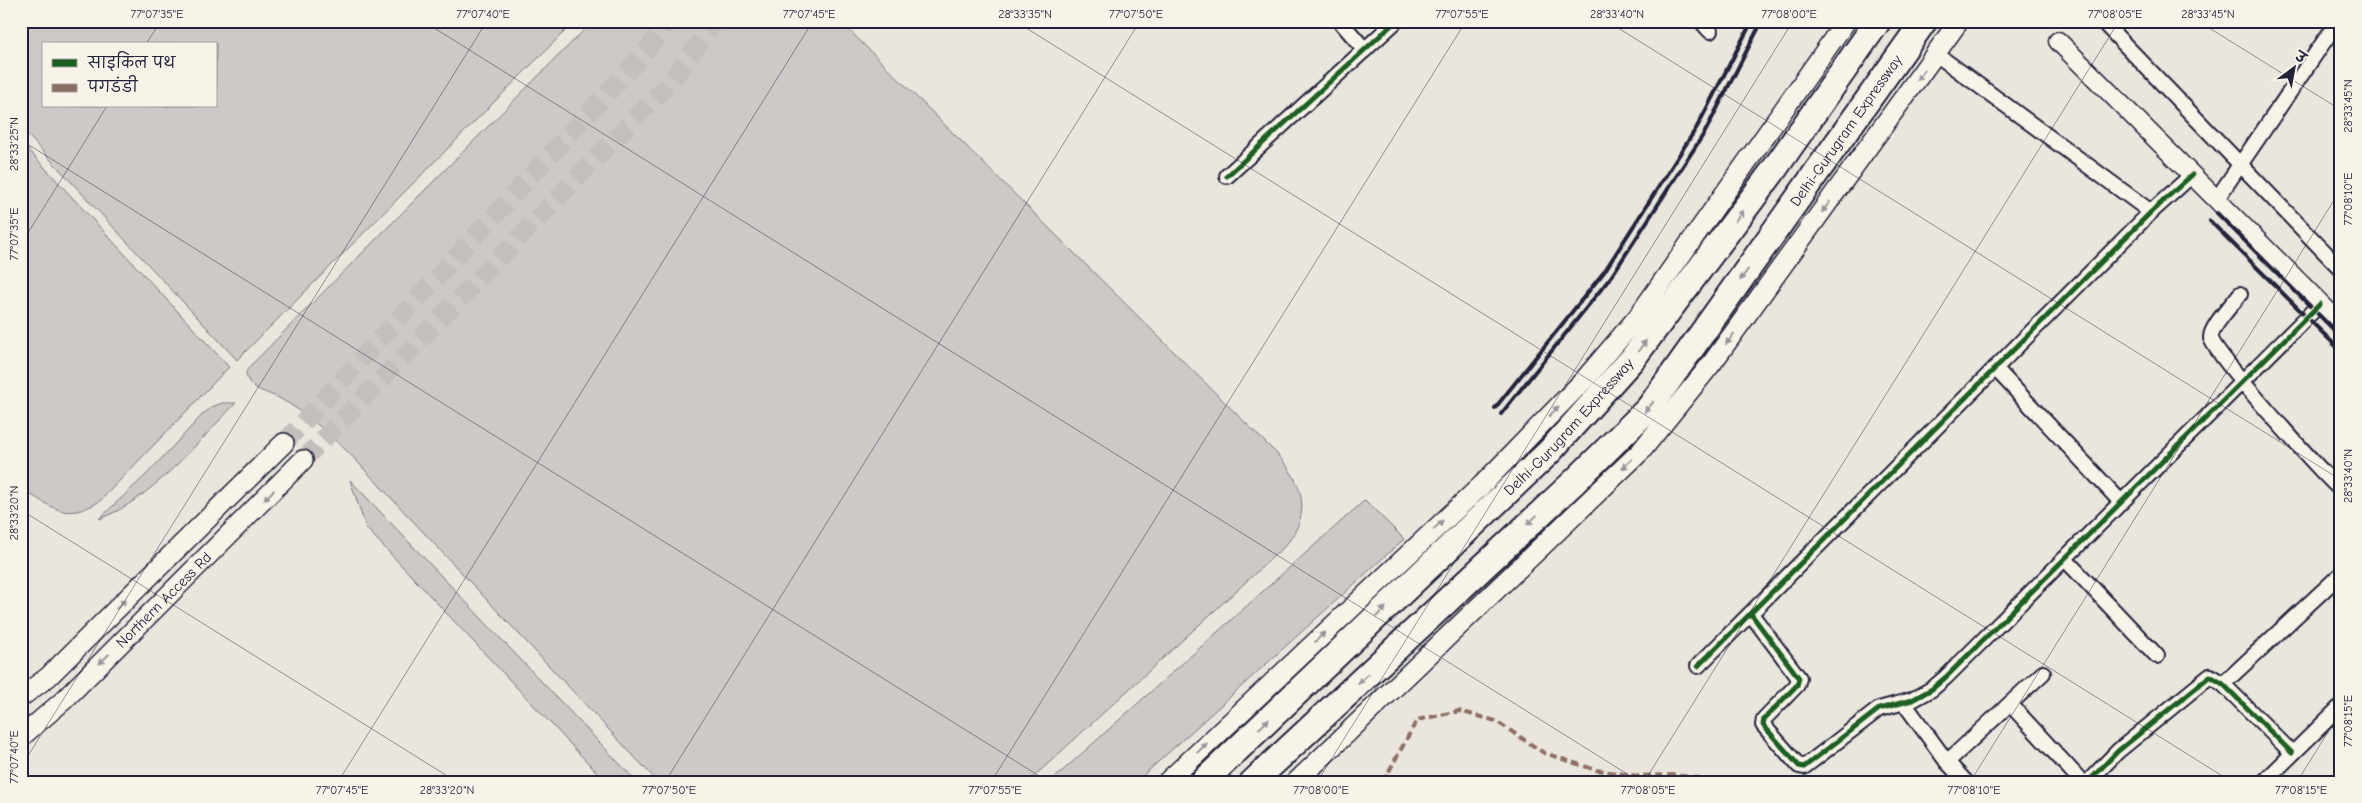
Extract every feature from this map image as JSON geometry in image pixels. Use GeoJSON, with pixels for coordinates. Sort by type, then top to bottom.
{"type":"FeatureCollection","features":[{"type":"Feature","properties":{"kind":"highway","name":"Delhi-Gurugram Expressway"},"geometry":{"type":"LineString","coordinates":[[1203,782],[1549,452],[1626,365],[1773,171],[1878,21]]}},
{"type":"Feature","properties":{"kind":"highway","name":"Delhi-Gurugram Expressway"},"geometry":{"type":"LineString","coordinates":[[1252,782],[1574,482],[1649,408],[1924,21]]}},
{"type":"Feature","properties":{"kind":"main road"},"geometry":{"type":"LineString","coordinates":[[1166,782],[1482,485],[1585,379],[1637,318],[1846,21]]}},
{"type":"Feature","properties":{"kind":"main road"},"geometry":{"type":"LineString","coordinates":[[1296,782],[1641,451],[1712,363],[1959,21]]}},
{"type":"Feature","properties":{"kind":"main road","name":"Northern Access Rd"},"geometry":{"type":"LineString","coordinates":[[21,697],[48,677],[284,443]]}},
{"type":"Feature","properties":{"kind":"main road","name":"Northern Access Rd"},"geometry":{"type":"LineString","coordinates":[[21,737],[64,700],[303,460]]}},
{"type":"Feature","properties":{"kind":"street"},"geometry":{"type":"LineString","coordinates":[[1340,21],[1365,50]]}},
{"type":"Feature","properties":{"kind":"street"},"geometry":{"type":"LineString","coordinates":[[1227,176],[1396,21]]}},
{"type":"Feature","properties":{"kind":"street"},"geometry":{"type":"LineString","coordinates":[[2102,21],[2341,269]]}},
{"type":"Feature","properties":{"kind":"street"},"geometry":{"type":"LineString","coordinates":[[2216,200],[2338,21]]}},
{"type":"Feature","properties":{"kind":"street"},"geometry":{"type":"LineString","coordinates":[[2058,41],[2341,324]]}},
{"type":"Feature","properties":{"kind":"street"},"geometry":{"type":"LineString","coordinates":[[1936,54],[2151,212]]}},
{"type":"Feature","properties":{"kind":"street"},"geometry":{"type":"LineString","coordinates":[[1698,666],[2151,212],[2192,175]]}},
{"type":"Feature","properties":{"kind":"street"},"geometry":{"type":"LineString","coordinates":[[2240,294],[2216,324],[2211,337],[2218,351],[2242,381],[2341,490]]}},
{"type":"Feature","properties":{"kind":"street"},"geometry":{"type":"LineString","coordinates":[[1751,614],[1799,678],[1797,685],[1763,722],[1765,729],[1799,766],[1808,765],[1879,709],[1904,704],[1932,689],[1946,677],[2320,304]]}},
{"type":"Feature","properties":{"kind":"street"},"geometry":{"type":"LineString","coordinates":[[1996,368],[2121,502]]}},
{"type":"Feature","properties":{"kind":"street"},"geometry":{"type":"LineString","coordinates":[[2065,559],[2157,656]]}},
{"type":"Feature","properties":{"kind":"street"},"geometry":{"type":"LineString","coordinates":[[2223,684],[2341,574]]}},
{"type":"Feature","properties":{"kind":"street"},"geometry":{"type":"LineString","coordinates":[[1947,762],[2043,672]]}},
{"type":"Feature","properties":{"kind":"street"},"geometry":{"type":"LineString","coordinates":[[2088,782],[2118,751],[2204,679],[2214,676],[2292,753]]}},
{"type":"Feature","properties":{"kind":"street"},"geometry":{"type":"LineString","coordinates":[[1904,704],[1947,762],[1966,782]]}},
{"type":"Feature","properties":{"kind":"street"},"geometry":{"type":"LineString","coordinates":[[2010,704],[2082,782]]}},
{"type":"Feature","properties":{"kind":"street"},"geometry":{"type":"LineString","coordinates":[[2264,782],[2341,706]]}},
{"type":"Feature","properties":{"kind":"shaded area"},"geometry":{"type":"Polygon","coordinates":[[[21,21],[575,21],[237,360],[21,128],[21,21]]]}},
{"type":"Feature","properties":{"kind":"shaded area"},"geometry":{"type":"Polygon","coordinates":[[[593,21],[840,21],[1277,454],[1293,476],[1301,498],[1302,510],[1294,534],[1285,546],[1028,782],[658,782],[349,453],[307,416],[279,398],[256,388],[249,382],[246,375],[249,367],[593,21]]]}},
{"type":"Feature","properties":{"kind":"shaded area"},"geometry":{"type":"Polygon","coordinates":[[[21,142],[229,367],[100,501],[88,508],[77,511],[68,512],[51,507],[21,489],[21,142]]]}},
{"type":"Feature","properties":{"kind":"shaded area"},"geometry":{"type":"Polygon","coordinates":[[[222,403],[236,403],[155,485],[137,499],[99,519],[147,474],[203,414],[212,407],[222,403]]]}},
{"type":"Feature","properties":{"kind":"shaded area"},"geometry":{"type":"Polygon","coordinates":[[[350,480],[637,782],[606,782],[366,528],[350,480]]]}},
{"type":"Feature","properties":{"kind":"shaded area"},"geometry":{"type":"Polygon","coordinates":[[[1365,500],[1404,539],[1136,782],[1050,782],[1365,500]]]}},
{"type":"Feature","properties":{"kind":"tunnel"},"geometry":{"type":"LineString","coordinates":[[284,443],[647,50],[668,21]]}},
{"type":"Feature","properties":{"kind":"tunnel"},"geometry":{"type":"LineString","coordinates":[[303,460],[673,79],[715,21]]}},
{"type":"Feature","properties":{"kind":"railway"},"geometry":{"type":"LineString","coordinates":[[1495,408],[1604,272],[1697,127],[1752,21]]}},
{"type":"Feature","properties":{"kind":"railway"},"geometry":{"type":"LineString","coordinates":[[1501,414],[1611,277],[1705,132],[1762,21]]}},
{"type":"Feature","properties":{"kind":"railway"},"geometry":{"type":"LineString","coordinates":[[2217,213],[2341,337]]}},
{"type":"Feature","properties":{"kind":"railway"},"geometry":{"type":"LineString","coordinates":[[2210,221],[2341,351]]}},
{"type":"Feature","properties":{"kind":"marked path"},"geometry":{"type":"LineString","coordinates":[[1383,782],[1417,720],[1459,711],[1496,721],[1544,753],[1596,770],[1638,776],[1673,775],[1700,778],[1702,782]]}},
{"type":"Feature","properties":{"kind":"cycle path"},"geometry":{"type":"LineString","coordinates":[[1227,176],[1396,21]]}},
{"type":"Feature","properties":{"kind":"cycle path"},"geometry":{"type":"LineString","coordinates":[[1698,666],[2151,212],[2192,175]]}},
{"type":"Feature","properties":{"kind":"cycle path"},"geometry":{"type":"LineString","coordinates":[[1751,614],[1799,678],[1797,685],[1764,719],[1763,725],[1799,766],[1804,767],[1879,709],[1912,700],[1932,689],[1946,677],[2320,304]]}},
{"type":"Feature","properties":{"kind":"cycle path"},"geometry":{"type":"LineString","coordinates":[[2088,782],[2118,751],[2210,676],[2223,684],[2292,753]]}}]}
